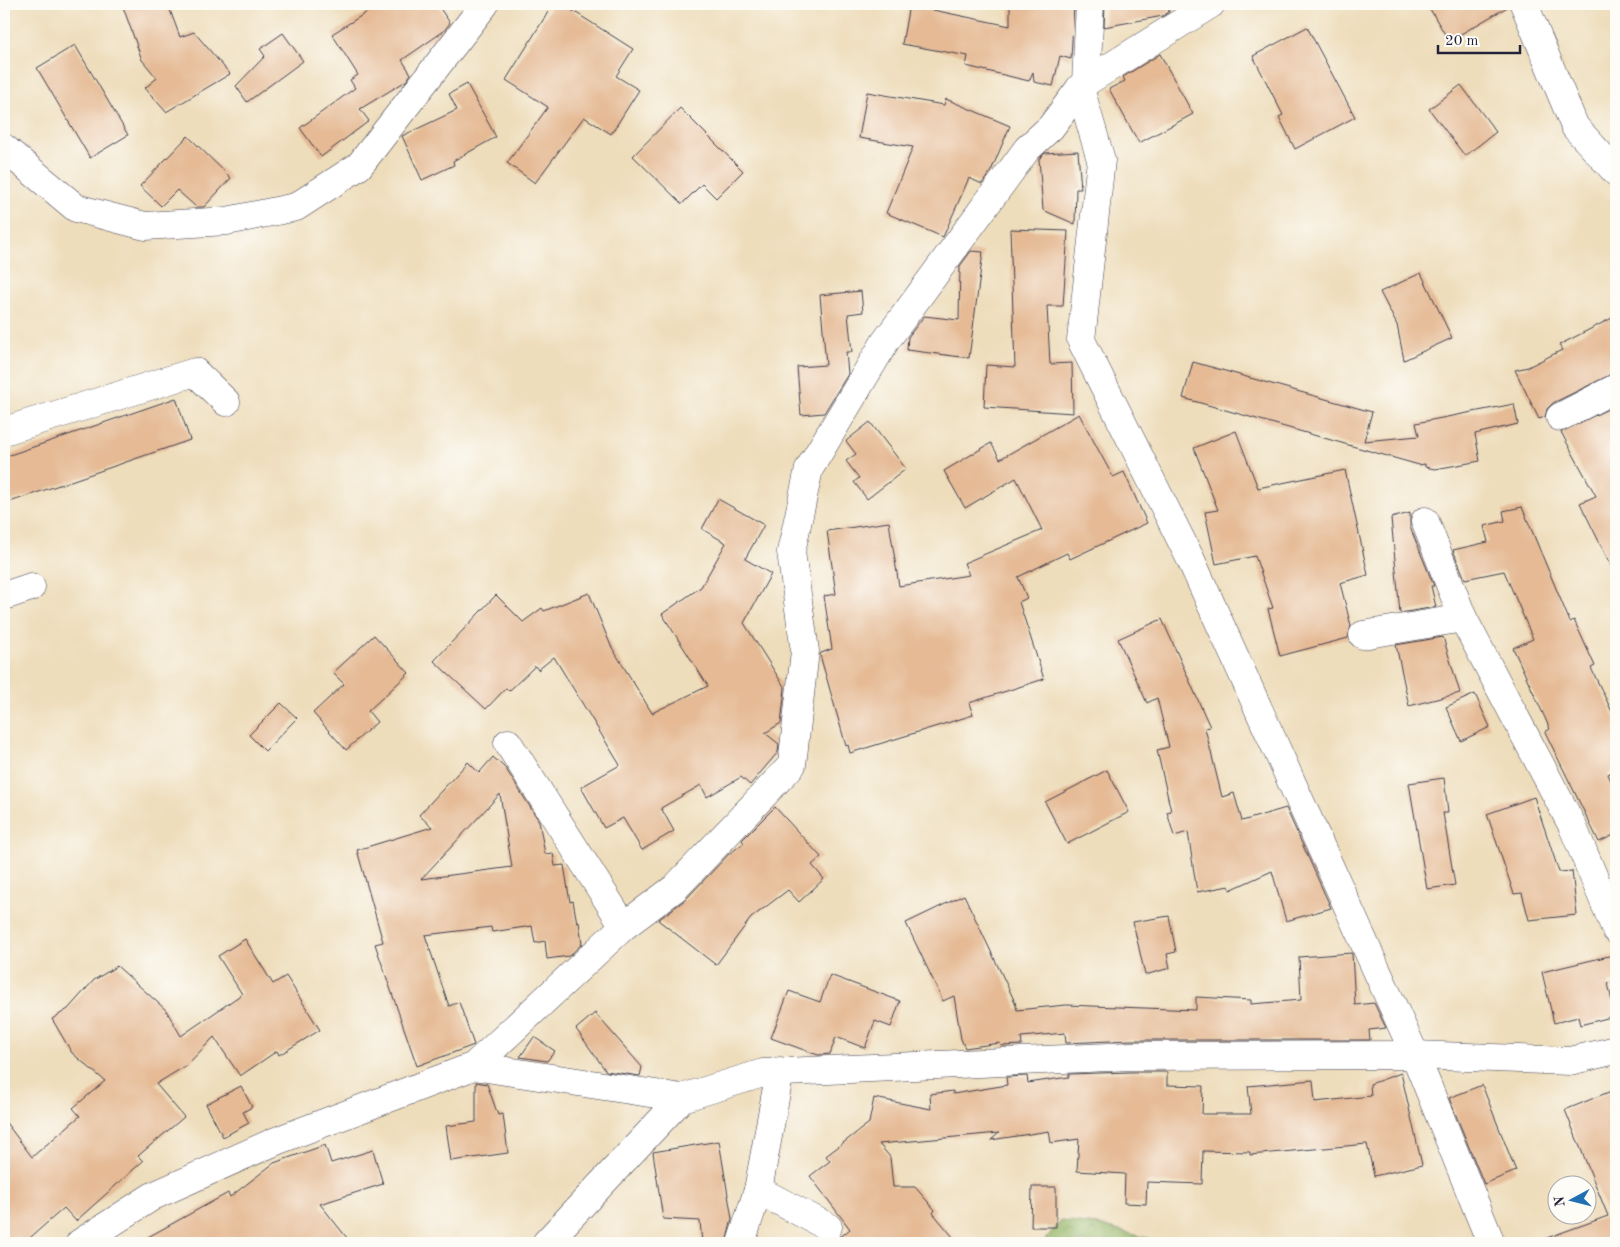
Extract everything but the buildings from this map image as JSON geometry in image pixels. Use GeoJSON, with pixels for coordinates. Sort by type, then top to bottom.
{"type":"FeatureCollection","features":[{"type":"Feature","properties":{"kind":"street"},"geometry":{"type":"LineString","coordinates":[[4,148],[76,208],[145,226],[227,221],[296,207],[359,166],[485,4]]}},
{"type":"Feature","properties":{"kind":"street"},"geometry":{"type":"LineString","coordinates":[[1090,4],[1083,85],[1101,160],[1081,340],[1191,560],[1415,1055],[1489,1238]]}},
{"type":"Feature","properties":{"kind":"street"},"geometry":{"type":"LineString","coordinates":[[80,1243],[153,1196],[276,1141],[474,1066],[624,926],[675,888],[792,764],[805,651],[791,552],[809,469],[885,342],[1027,149],[1052,127],[1083,85],[1211,4]]}},
{"type":"Feature","properties":{"kind":"street"},"geometry":{"type":"LineString","coordinates":[[1524,4],[1575,127],[1616,172]]}},
{"type":"Feature","properties":{"kind":"street"},"geometry":{"type":"LineString","coordinates":[[4,431],[194,372],[226,402]]}},
{"type":"Feature","properties":{"kind":"street"},"geometry":{"type":"LineString","coordinates":[[1560,418],[1616,388]]}},
{"type":"Feature","properties":{"kind":"street"},"geometry":{"type":"LineString","coordinates":[[1425,521],[1463,618],[1572,825],[1616,930]]}},
{"type":"Feature","properties":{"kind":"street"},"geometry":{"type":"LineString","coordinates":[[4,596],[31,587]]}},
{"type":"Feature","properties":{"kind":"street"},"geometry":{"type":"LineString","coordinates":[[1363,635],[1463,618]]}},
{"type":"Feature","properties":{"kind":"street"},"geometry":{"type":"LineString","coordinates":[[508,743],[624,926]]}},
{"type":"Feature","properties":{"kind":"street"},"geometry":{"type":"LineString","coordinates":[[474,1066],[682,1098],[762,1073],[780,1071],[1130,1056],[1415,1055],[1570,1061],[1616,1050]]}},
{"type":"Feature","properties":{"kind":"street"},"geometry":{"type":"LineString","coordinates":[[741,1243],[758,1190],[780,1071]]}},
{"type":"Feature","properties":{"kind":"street"},"geometry":{"type":"LineString","coordinates":[[546,1243],[682,1098]]}},
{"type":"Feature","properties":{"kind":"street"},"geometry":{"type":"LineString","coordinates":[[758,1190],[828,1227]]}},
{"type":"Feature","properties":{"kind":"green space"},"geometry":{"type":"Polygon","coordinates":[[[1061,1221],[1097,1225],[1166,1243],[1042,1243],[1061,1221]]]}}]}
